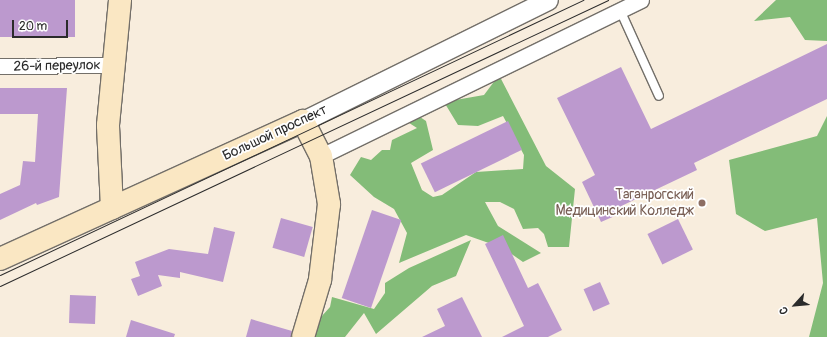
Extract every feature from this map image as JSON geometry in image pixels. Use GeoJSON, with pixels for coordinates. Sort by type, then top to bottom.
{"type":"FeatureCollection","features":[{"type":"Feature","properties":{"kind":"main road"},"geometry":{"type":"LineString","coordinates":[[112,208],[108,125],[120,0]]}},
{"type":"Feature","properties":{"kind":"main road"},"geometry":{"type":"LineString","coordinates":[[303,121],[321,156],[329,204],[320,280],[303,337]]}},
{"type":"Feature","properties":{"kind":"main road","name":"Большой проспект"},"geometry":{"type":"LineString","coordinates":[[0,260],[303,121]]}},
{"type":"Feature","properties":{"kind":"street","name":"Большой проспект"},"geometry":{"type":"LineString","coordinates":[[303,121],[548,0]]}},
{"type":"Feature","properties":{"kind":"street"},"geometry":{"type":"LineString","coordinates":[[321,156],[641,0]]}},
{"type":"Feature","properties":{"kind":"street","name":"26-й переулок"},"geometry":{"type":"LineString","coordinates":[[0,66],[114,65]]}},
{"type":"Feature","properties":{"kind":"lane"},"geometry":{"type":"LineString","coordinates":[[620,10],[659,96]]}},
{"type":"Feature","properties":{"kind":"green space"},"geometry":{"type":"Polygon","coordinates":[[[776,0],[827,0],[827,41],[805,40],[790,17],[754,21],[776,0]]]}},
{"type":"Feature","properties":{"kind":"green space"},"geometry":{"type":"Polygon","coordinates":[[[499,75],[546,166],[575,189],[569,247],[548,247],[544,234],[538,228],[523,229],[514,209],[500,202],[485,202],[498,226],[541,253],[523,262],[503,248],[466,235],[399,263],[407,233],[394,209],[374,197],[350,175],[361,157],[371,160],[382,150],[390,150],[392,140],[417,128],[406,121],[420,117],[426,121],[433,150],[411,163],[422,190],[433,197],[442,195],[476,172],[523,169],[524,155],[503,116],[478,126],[458,125],[444,102],[484,95],[499,75]]]}},
{"type":"Feature","properties":{"kind":"green space"},"geometry":{"type":"Polygon","coordinates":[[[827,116],[827,337],[809,337],[823,283],[817,218],[765,231],[736,214],[729,160],[817,136],[827,116]]]}},
{"type":"Feature","properties":{"kind":"green space"},"geometry":{"type":"Polygon","coordinates":[[[471,240],[456,276],[432,286],[376,334],[364,313],[345,337],[303,337],[330,307],[332,297],[374,309],[385,293],[385,283],[409,268],[471,240]]]}},
{"type":"Feature","properties":{"kind":"building"},"geometry":{"type":"Polygon","coordinates":[[[0,0],[75,0],[75,37],[0,37],[0,0]]]}},
{"type":"Feature","properties":{"kind":"building"},"geometry":{"type":"Polygon","coordinates":[[[827,44],[827,99],[694,163],[697,170],[615,209],[617,215],[601,222],[582,182],[595,175],[557,98],[621,67],[651,129],[827,44]]]}},
{"type":"Feature","properties":{"kind":"building"},"geometry":{"type":"Polygon","coordinates":[[[0,88],[67,88],[59,197],[37,205],[36,203],[0,220],[0,194],[20,185],[23,161],[35,162],[38,114],[0,114],[0,88]]]}},
{"type":"Feature","properties":{"kind":"building"},"geometry":{"type":"Polygon","coordinates":[[[508,121],[522,150],[435,192],[421,164],[508,121]]]}},
{"type":"Feature","properties":{"kind":"building"},"geometry":{"type":"Polygon","coordinates":[[[372,210],[401,220],[371,308],[342,298],[372,210]]]}},
{"type":"Feature","properties":{"kind":"building"},"geometry":{"type":"Polygon","coordinates":[[[281,218],[313,227],[304,257],[272,248],[281,218]]]}},
{"type":"Feature","properties":{"kind":"building"},"geometry":{"type":"Polygon","coordinates":[[[678,219],[693,250],[662,264],[647,234],[678,219]]]}},
{"type":"Feature","properties":{"kind":"building"},"geometry":{"type":"Polygon","coordinates":[[[214,227],[235,232],[223,282],[180,272],[180,278],[158,275],[162,286],[138,296],[131,279],[140,276],[135,262],[169,249],[208,254],[214,227]]]}},
{"type":"Feature","properties":{"kind":"building"},"geometry":{"type":"Polygon","coordinates":[[[503,235],[528,288],[538,283],[562,330],[548,337],[502,337],[524,326],[485,244],[503,235]]]}},
{"type":"Feature","properties":{"kind":"building"},"geometry":{"type":"Polygon","coordinates":[[[600,282],[610,304],[593,311],[584,289],[600,282]]]}},
{"type":"Feature","properties":{"kind":"building"},"geometry":{"type":"Polygon","coordinates":[[[70,295],[96,296],[95,324],[69,323],[70,295]]]}},
{"type":"Feature","properties":{"kind":"building"},"geometry":{"type":"Polygon","coordinates":[[[462,297],[482,337],[422,337],[445,326],[437,309],[462,297]]]}},
{"type":"Feature","properties":{"kind":"building"},"geometry":{"type":"Polygon","coordinates":[[[251,319],[292,331],[291,337],[246,337],[251,319]]]}},
{"type":"Feature","properties":{"kind":"building"},"geometry":{"type":"Polygon","coordinates":[[[131,320],[175,334],[174,337],[126,337],[131,320]]]}},
{"type":"Feature","properties":{"kind":"tram line"},"geometry":{"type":"LineString","coordinates":[[0,275],[583,0]]}},
{"type":"Feature","properties":{"kind":"tram line"},"geometry":{"type":"LineString","coordinates":[[0,286],[608,0]]}},
{"type":"Feature","properties":{"kind":"place","name":"Таганрогский Медицинский Колледж"},"geometry":{"type":"Point","coordinates":[702,203]}}]}
